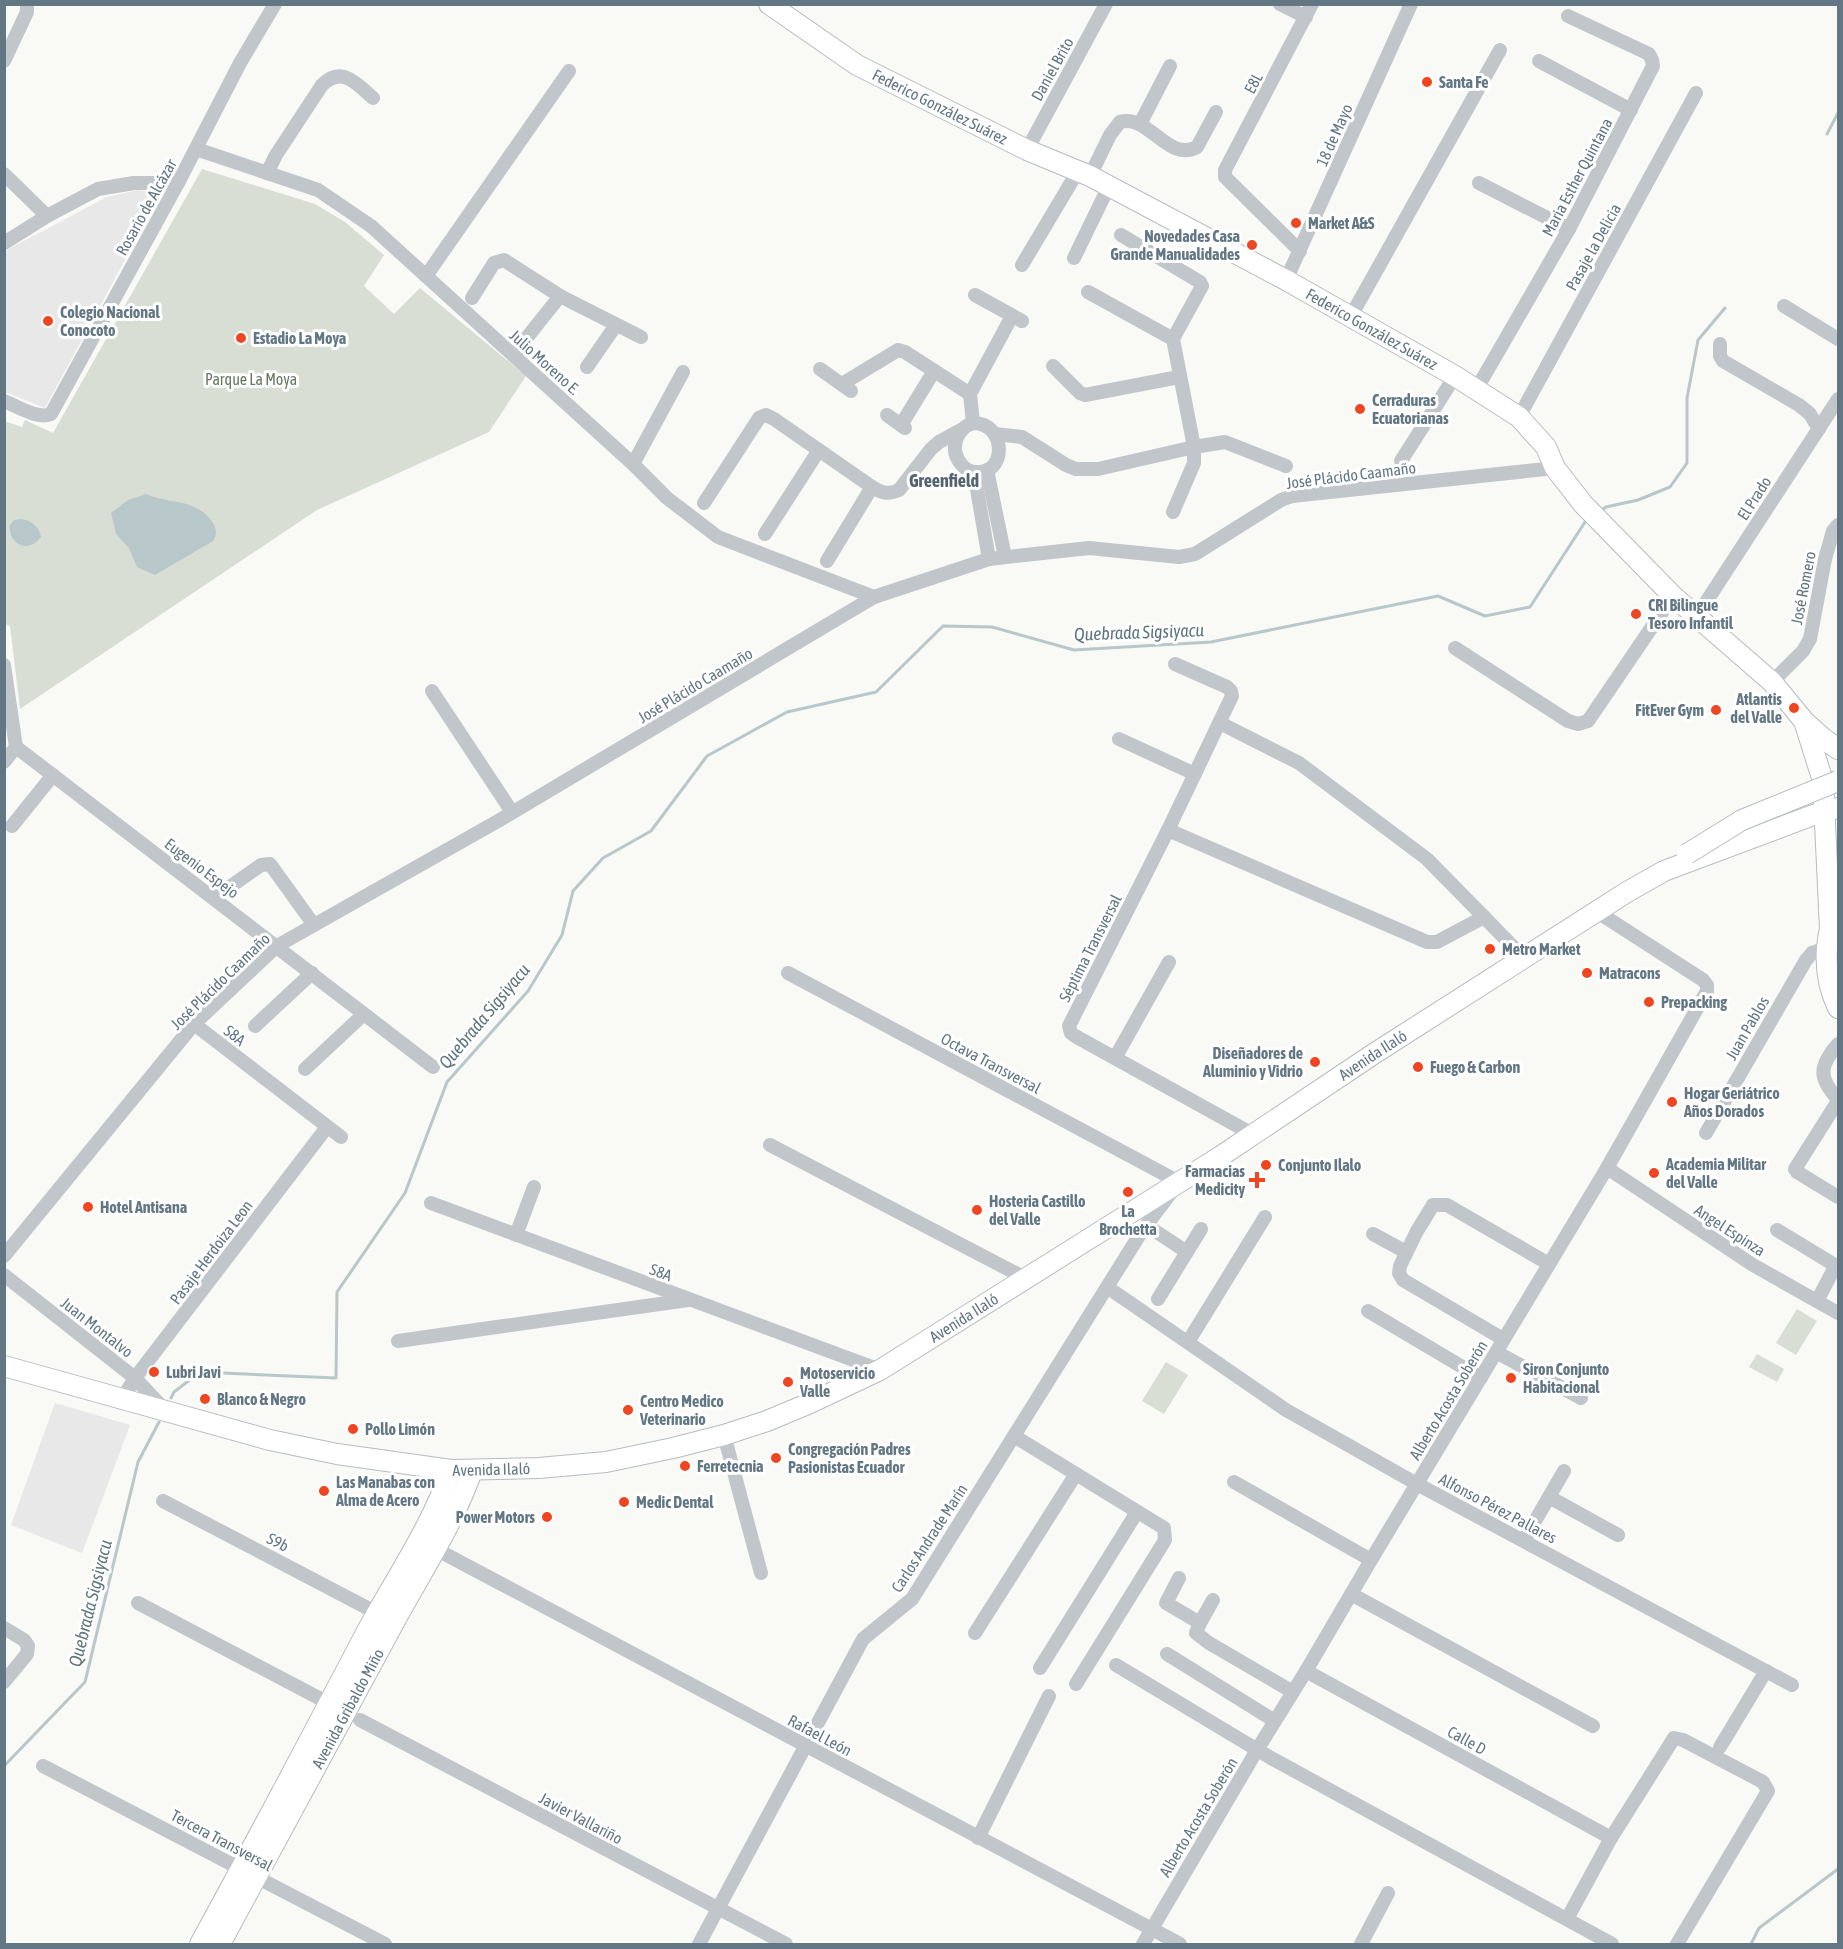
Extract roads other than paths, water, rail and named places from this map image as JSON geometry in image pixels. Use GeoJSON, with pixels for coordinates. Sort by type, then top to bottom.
{"type":"FeatureCollection","features":[{"type":"Feature","properties":{"kind":"street"},"geometry":{"type":"LineString","coordinates":[[4,61],[27,12],[27,4]]}},
{"type":"Feature","properties":{"kind":"street","name":"Rosario de Alcázar"},"geometry":{"type":"LineString","coordinates":[[4,401],[39,415],[51,414],[178,183],[240,63],[275,4]]}},
{"type":"Feature","properties":{"kind":"street","name":"Federico González Suárez"},"geometry":{"type":"LineString","coordinates":[[769,4],[857,65],[1027,150],[1109,186],[1287,280],[1455,376],[1518,417],[1546,447],[1556,468],[1583,504],[1673,596],[1772,682],[1804,721],[1831,809],[1830,929]]}},
{"type":"Feature","properties":{"kind":"street","name":"Daniel Brito"},"geometry":{"type":"LineString","coordinates":[[1027,150],[1106,4]]}},
{"type":"Feature","properties":{"kind":"street"},"geometry":{"type":"LineString","coordinates":[[1280,4],[1309,11]]}},
{"type":"Feature","properties":{"kind":"street","name":"18 de Mayo"},"geometry":{"type":"LineString","coordinates":[[1287,280],[1411,4]]}},
{"type":"Feature","properties":{"kind":"street","name":"E8L"},"geometry":{"type":"LineString","coordinates":[[1300,250],[1226,177],[1225,170],[1309,11]]}},
{"type":"Feature","properties":{"kind":"street","name":"Maria Esther Quintana"},"geometry":{"type":"LineString","coordinates":[[1476,390],[1569,229],[1653,66],[1649,54],[1568,16]]}},
{"type":"Feature","properties":{"kind":"street"},"geometry":{"type":"LineString","coordinates":[[1351,316],[1500,50]]}},
{"type":"Feature","properties":{"kind":"street"},"geometry":{"type":"LineString","coordinates":[[1539,61],[1631,110]]}},
{"type":"Feature","properties":{"kind":"street"},"geometry":{"type":"LineString","coordinates":[[1140,124],[1170,66]]}},
{"type":"Feature","properties":{"kind":"street"},"geometry":{"type":"LineString","coordinates":[[426,276],[569,71]]}},
{"type":"Feature","properties":{"kind":"street"},"geometry":{"type":"LineString","coordinates":[[267,173],[276,155],[329,78],[339,75],[348,78],[373,98]]}},
{"type":"Feature","properties":{"kind":"street","name":"Pasaje la Delicia"},"geometry":{"type":"LineString","coordinates":[[1518,417],[1696,93]]}},
{"type":"Feature","properties":{"kind":"street"},"geometry":{"type":"LineString","coordinates":[[1022,265],[1084,174],[1097,159],[1116,125],[1129,120],[1140,124],[1172,146],[1185,151],[1197,147],[1216,112]]}},
{"type":"Feature","properties":{"kind":"street","name":"Julio Moreno E."},"geometry":{"type":"LineString","coordinates":[[196,149],[318,190],[371,226],[633,464],[667,498],[718,537],[874,597]]}},
{"type":"Feature","properties":{"kind":"street"},"geometry":{"type":"LineString","coordinates":[[4,174],[47,216]]}},
{"type":"Feature","properties":{"kind":"street"},"geometry":{"type":"LineString","coordinates":[[4,243],[47,216],[98,189],[134,183],[178,183]]}},
{"type":"Feature","properties":{"kind":"street"},"geometry":{"type":"LineString","coordinates":[[1479,183],[1569,229]]}},
{"type":"Feature","properties":{"kind":"street"},"geometry":{"type":"LineString","coordinates":[[1074,258],[1109,186]]}},
{"type":"Feature","properties":{"kind":"street"},"geometry":{"type":"LineString","coordinates":[[1121,235],[1200,282],[1202,286],[1173,339],[1194,447],[1194,463],[1173,512]]}},
{"type":"Feature","properties":{"kind":"street"},"geometry":{"type":"LineString","coordinates":[[472,298],[494,263],[504,260],[560,296],[641,338]]}},
{"type":"Feature","properties":{"kind":"street"},"geometry":{"type":"LineString","coordinates":[[1088,292],[1173,339]]}},
{"type":"Feature","properties":{"kind":"street"},"geometry":{"type":"LineString","coordinates":[[704,502],[759,418],[766,415],[881,493],[898,490],[939,442],[967,426],[986,425],[995,434],[999,455],[997,461],[981,471],[962,466],[958,461],[955,447],[955,441],[967,426],[970,394],[1017,319],[975,295]]}},
{"type":"Feature","properties":{"kind":"street"},"geometry":{"type":"LineString","coordinates":[[513,355],[560,296]]}},
{"type":"Feature","properties":{"kind":"street"},"geometry":{"type":"LineString","coordinates":[[1784,306],[1839,339]]}},
{"type":"Feature","properties":{"kind":"street"},"geometry":{"type":"LineString","coordinates":[[587,367],[616,324]]}},
{"type":"Feature","properties":{"kind":"street"},"geometry":{"type":"LineString","coordinates":[[1720,344],[1720,356],[1723,361],[1798,405],[1810,414],[1819,429]]}},
{"type":"Feature","properties":{"kind":"street"},"geometry":{"type":"LineString","coordinates":[[820,369],[847,388],[898,350],[905,352],[970,394]]}},
{"type":"Feature","properties":{"kind":"street"},"geometry":{"type":"LineString","coordinates":[[1053,366],[1084,395],[1179,377]]}},
{"type":"Feature","properties":{"kind":"street"},"geometry":{"type":"LineString","coordinates":[[886,415],[903,427],[934,371]]}},
{"type":"Feature","properties":{"kind":"street"},"geometry":{"type":"LineString","coordinates":[[633,464],[683,372]]}},
{"type":"Feature","properties":{"kind":"street"},"geometry":{"type":"LineString","coordinates":[[1401,461],[1455,376]]}},
{"type":"Feature","properties":{"kind":"street","name":"El Prado"},"geometry":{"type":"LineString","coordinates":[[1697,616],[1839,399]]}},
{"type":"Feature","properties":{"kind":"street"},"geometry":{"type":"LineString","coordinates":[[995,434],[1022,437],[1076,470],[1086,470],[1226,442],[1286,465]]}},
{"type":"Feature","properties":{"kind":"street"},"geometry":{"type":"LineString","coordinates":[[939,442],[955,447]]}},
{"type":"Feature","properties":{"kind":"street"},"geometry":{"type":"LineString","coordinates":[[765,534],[819,450]]}},
{"type":"Feature","properties":{"kind":"street","name":"José Plácido Caamaño"},"geometry":{"type":"LineString","coordinates":[[4,1256],[194,1024],[277,946],[512,812],[874,597],[989,559],[1089,548],[1179,557],[1195,554],[1281,500],[1292,496],[1556,468]]}},
{"type":"Feature","properties":{"kind":"street"},"geometry":{"type":"LineString","coordinates":[[981,471],[1005,557]]}},
{"type":"Feature","properties":{"kind":"street"},"geometry":{"type":"LineString","coordinates":[[981,471],[989,559]]}},
{"type":"Feature","properties":{"kind":"street"},"geometry":{"type":"LineString","coordinates":[[827,561],[872,487]]}},
{"type":"Feature","properties":{"kind":"street","name":"José Romero"},"geometry":{"type":"LineString","coordinates":[[1772,682],[1803,651],[1810,639],[1825,558],[1833,531],[1839,525]]}},
{"type":"Feature","properties":{"kind":"street"},"geometry":{"type":"LineString","coordinates":[[1455,648],[1568,721],[1578,724],[1588,721],[1673,596]]}},
{"type":"Feature","properties":{"kind":"street"},"geometry":{"type":"LineString","coordinates":[[4,664],[16,747],[4,762]]}},
{"type":"Feature","properties":{"kind":"street","name":"Séptima Transversal"},"geometry":{"type":"LineString","coordinates":[[1175,664],[1227,687],[1232,691],[1232,696],[1168,830],[1069,1026],[1071,1033],[1075,1036],[1254,1135]]}},
{"type":"Feature","properties":{"kind":"street"},"geometry":{"type":"LineString","coordinates":[[432,691],[512,812]]}},
{"type":"Feature","properties":{"kind":"street"},"geometry":{"type":"LineString","coordinates":[[1804,721],[1839,749]]}},
{"type":"Feature","properties":{"kind":"street"},"geometry":{"type":"LineString","coordinates":[[1220,723],[1299,763],[1427,859],[1524,958]]}},
{"type":"Feature","properties":{"kind":"street"},"geometry":{"type":"LineString","coordinates":[[1119,739],[1195,774]]}},
{"type":"Feature","properties":{"kind":"street","name":"Eugenio Espejo"},"geometry":{"type":"LineString","coordinates":[[16,747],[433,1067]]}},
{"type":"Feature","properties":{"kind":"street"},"geometry":{"type":"LineString","coordinates":[[12,826],[53,775]]}},
{"type":"Feature","properties":{"kind":"street"},"geometry":{"type":"LineString","coordinates":[[1664,871],[1742,820],[1839,781]]}},
{"type":"Feature","properties":{"kind":"street","name":"Avenida Ilaló"},"geometry":{"type":"LineString","coordinates":[[4,1366],[270,1440],[337,1454],[451,1470],[540,1468],[606,1462],[724,1435],[767,1421],[880,1370],[1254,1135],[1375,1053],[1596,911],[1664,871],[1831,809],[1839,795]]}},
{"type":"Feature","properties":{"kind":"street"},"geometry":{"type":"LineString","coordinates":[[1168,830],[1427,942],[1437,942],[1484,917]]}},
{"type":"Feature","properties":{"kind":"street"},"geometry":{"type":"LineString","coordinates":[[214,898],[261,865],[270,864],[314,925]]}},
{"type":"Feature","properties":{"kind":"street"},"geometry":{"type":"LineString","coordinates":[[1839,904],[1830,929],[1827,948],[1828,974],[1839,1008]]}},
{"type":"Feature","properties":{"kind":"street","name":"Alberto Acosta Soberón"},"geometry":{"type":"LineString","coordinates":[[1143,1944],[1607,1168],[1707,991],[1707,985],[1703,980],[1596,911]]}},
{"type":"Feature","properties":{"kind":"street","name":"Juan Pablos"},"geometry":{"type":"LineString","coordinates":[[1706,1133],[1806,960],[1812,953],[1827,948]]}},
{"type":"Feature","properties":{"kind":"street"},"geometry":{"type":"LineString","coordinates":[[1115,1058],[1169,962]]}},
{"type":"Feature","properties":{"kind":"street"},"geometry":{"type":"LineString","coordinates":[[255,1026],[312,973]]}},
{"type":"Feature","properties":{"kind":"street","name":"Octava Transversal"},"geometry":{"type":"LineString","coordinates":[[788,973],[1179,1182]]}},
{"type":"Feature","properties":{"kind":"street"},"geometry":{"type":"LineString","coordinates":[[305,1069],[364,1014]]}},
{"type":"Feature","properties":{"kind":"street","name":"S8A"},"geometry":{"type":"LineString","coordinates":[[194,1024],[341,1137]]}},
{"type":"Feature","properties":{"kind":"street"},"geometry":{"type":"LineString","coordinates":[[1839,1044],[1827,1059],[1823,1076],[1827,1087],[1839,1100],[1795,1169],[1839,1197]]}},
{"type":"Feature","properties":{"kind":"street","name":"Pasaje Herdoiza Leon"},"geometry":{"type":"LineString","coordinates":[[122,1399],[135,1378],[327,1127]]}},
{"type":"Feature","properties":{"kind":"street"},"geometry":{"type":"LineString","coordinates":[[770,1145],[1027,1279]]}},
{"type":"Feature","properties":{"kind":"street","name":"Angel Espinza"},"geometry":{"type":"LineString","coordinates":[[1607,1168],[1753,1265],[1839,1313]]}},
{"type":"Feature","properties":{"kind":"street","name":"Carlos Andrade Marín"},"geometry":{"type":"LineString","coordinates":[[699,1944],[863,1638],[912,1599],[1144,1228],[1179,1182]]}},
{"type":"Feature","properties":{"kind":"street"},"geometry":{"type":"LineString","coordinates":[[516,1235],[534,1187]]}},
{"type":"Feature","properties":{"kind":"street","name":"S8A"},"geometry":{"type":"LineString","coordinates":[[431,1203],[880,1370]]}},
{"type":"Feature","properties":{"kind":"street"},"geometry":{"type":"LineString","coordinates":[[1503,1339],[1403,1280],[1399,1273],[1406,1252],[1433,1205],[1447,1205],[1549,1264]]}},
{"type":"Feature","properties":{"kind":"street"},"geometry":{"type":"LineString","coordinates":[[1188,1341],[1265,1217]]}},
{"type":"Feature","properties":{"kind":"street"},"geometry":{"type":"LineString","coordinates":[[1122,1218],[1187,1252]]}},
{"type":"Feature","properties":{"kind":"street"},"geometry":{"type":"LineString","coordinates":[[1158,1299],[1201,1229]]}},
{"type":"Feature","properties":{"kind":"street"},"geometry":{"type":"LineString","coordinates":[[1777,1230],[1837,1266],[1817,1301]]}},
{"type":"Feature","properties":{"kind":"street"},"geometry":{"type":"LineString","coordinates":[[1373,1234],[1406,1252]]}},
{"type":"Feature","properties":{"kind":"street","name":"Juan Montalvo"},"geometry":{"type":"LineString","coordinates":[[4,1275],[135,1378],[164,1409]]}},
{"type":"Feature","properties":{"kind":"street","name":"Alfonso Pérez Pallares"},"geometry":{"type":"LineString","coordinates":[[1107,1287],[1286,1410],[1417,1484],[1792,1685]]}},
{"type":"Feature","properties":{"kind":"street"},"geometry":{"type":"LineString","coordinates":[[398,1341],[690,1300]]}},
{"type":"Feature","properties":{"kind":"street"},"geometry":{"type":"LineString","coordinates":[[1368,1311],[1481,1378]]}},
{"type":"Feature","properties":{"kind":"street"},"geometry":{"type":"LineString","coordinates":[[1496,1352],[1581,1398]]}},
{"type":"Feature","properties":{"kind":"street"},"geometry":{"type":"LineString","coordinates":[[724,1435],[761,1573]]}},
{"type":"Feature","properties":{"kind":"street"},"geometry":{"type":"LineString","coordinates":[[1014,1436],[1164,1528],[1165,1540],[1076,1684]]}},
{"type":"Feature","properties":{"kind":"street","name":"Avenida Gribaldo Miño"},"geometry":{"type":"LineString","coordinates":[[345,1712],[377,1613],[433,1548],[441,1497],[451,1470]]}},
{"type":"Feature","properties":{"kind":"street","name":"Avenida Gribaldo Miño"},"geometry":{"type":"LineString","coordinates":[[200,1944],[249,1873],[345,1712],[461,1499],[472,1471]]}},
{"type":"Feature","properties":{"kind":"street"},"geometry":{"type":"LineString","coordinates":[[1524,1540],[1564,1471]]}},
{"type":"Feature","properties":{"kind":"street"},"geometry":{"type":"LineString","coordinates":[[975,1633],[1076,1474]]}},
{"type":"Feature","properties":{"kind":"street"},"geometry":{"type":"LineString","coordinates":[[1234,1482],[1371,1560]]}},
{"type":"Feature","properties":{"kind":"street"},"geometry":{"type":"LineString","coordinates":[[1549,1497],[1618,1535]]}},
{"type":"Feature","properties":{"kind":"street","name":"S9b"},"geometry":{"type":"LineString","coordinates":[[163,1501],[377,1613]]}},
{"type":"Feature","properties":{"kind":"street"},"geometry":{"type":"LineString","coordinates":[[1040,1668],[1137,1512]]}},
{"type":"Feature","properties":{"kind":"street","name":"Rafael León"},"geometry":{"type":"LineString","coordinates":[[433,1548],[1180,1944]]}},
{"type":"Feature","properties":{"kind":"street"},"geometry":{"type":"LineString","coordinates":[[1179,1578],[1166,1603],[1200,1623]]}},
{"type":"Feature","properties":{"kind":"street"},"geometry":{"type":"LineString","coordinates":[[1351,1594],[1593,1726]]}},
{"type":"Feature","properties":{"kind":"street"},"geometry":{"type":"LineString","coordinates":[[1213,1600],[1196,1633],[1293,1692]]}},
{"type":"Feature","properties":{"kind":"street","name":"Javier Vallariño"},"geometry":{"type":"LineString","coordinates":[[138,1603],[786,1944]]}},
{"type":"Feature","properties":{"kind":"street"},"geometry":{"type":"LineString","coordinates":[[4,1628],[24,1640],[28,1646],[27,1654],[4,1682]]}},
{"type":"Feature","properties":{"kind":"street"},"geometry":{"type":"LineString","coordinates":[[1167,1654],[1275,1721]]}},
{"type":"Feature","properties":{"kind":"street"},"geometry":{"type":"LineString","coordinates":[[1116,1665],[1257,1750],[1612,1944]]}},
{"type":"Feature","properties":{"kind":"street","name":"Calle D"},"geometry":{"type":"LineString","coordinates":[[1306,1671],[1611,1838]]}},
{"type":"Feature","properties":{"kind":"street"},"geometry":{"type":"LineString","coordinates":[[1720,1747],[1766,1671]]}},
{"type":"Feature","properties":{"kind":"street"},"geometry":{"type":"LineString","coordinates":[[978,1838],[1049,1696]]}},
{"type":"Feature","properties":{"kind":"street"},"geometry":{"type":"LineString","coordinates":[[1567,1919],[1611,1838],[1674,1738],[1683,1740],[1763,1782],[1768,1791],[1677,1944]]}},
{"type":"Feature","properties":{"kind":"street","name":"Tercera Transversal"},"geometry":{"type":"LineString","coordinates":[[43,1767],[385,1944]]}},
{"type":"Feature","properties":{"kind":"street","name":"Avenida Gribaldo Miño"},"geometry":{"type":"LineString","coordinates":[[220,1944],[249,1873]]}},
{"type":"Feature","properties":{"kind":"street"},"geometry":{"type":"LineString","coordinates":[[1360,1944],[1388,1893]]}},
{"type":"Feature","properties":{"kind":"waterway","name":"Quebrada Sigsiyacu"},"geometry":{"type":"LineString","coordinates":[[1827,134],[1838,113]]}},
{"type":"Feature","properties":{"kind":"waterway","name":"Quebrada Sigsiyacu"},"geometry":{"type":"LineString","coordinates":[[1601,511],[1606,507],[1638,500],[1670,487],[1687,463],[1687,398],[1698,340],[1725,308]]}},
{"type":"Feature","properties":{"kind":"waterway","name":"Quebrada Sigsiyacu"},"geometry":{"type":"LineString","coordinates":[[171,1398],[174,1392],[200,1372],[336,1378],[337,1292],[405,1193],[447,1082],[528,991],[562,935],[573,891],[603,858],[651,831],[707,756],[787,712],[876,692],[943,626],[992,627],[1074,650],[1211,642],[1438,596],[1485,616],[1530,607],[1588,520]]}},
{"type":"Feature","properties":{"kind":"waterway","name":"Quebrada Sigsiyacu"},"geometry":{"type":"LineString","coordinates":[[4,1766],[85,1682],[138,1462],[159,1422]]}},
{"type":"Feature","properties":{"kind":"waterway"},"geometry":{"type":"LineString","coordinates":[[1751,1944],[1759,1928],[1838,1869]]}},
{"type":"Feature","properties":{"kind":"place","name":"Santa Fe"},"geometry":{"type":"Point","coordinates":[1427,82]}},
{"type":"Feature","properties":{"kind":"place","name":"Market A&S"},"geometry":{"type":"Point","coordinates":[1296,223]}},
{"type":"Feature","properties":{"kind":"place","name":"Novedades Casa Grande Manualidades"},"geometry":{"type":"Point","coordinates":[1252,245]}},
{"type":"Feature","properties":{"kind":"place","name":"Colegio Nacional Conocoto"},"geometry":{"type":"Point","coordinates":[48,321]}},
{"type":"Feature","properties":{"kind":"place","name":"Estadio La Moya"},"geometry":{"type":"Point","coordinates":[241,338]}},
{"type":"Feature","properties":{"kind":"place","name":"Cerraduras Ecuatorianas"},"geometry":{"type":"Point","coordinates":[1360,409]}},
{"type":"Feature","properties":{"kind":"place","name":"CRI Bilingue Tesoro Infantil"},"geometry":{"type":"Point","coordinates":[1636,614]}},
{"type":"Feature","properties":{"kind":"place","name":"Atlantis del Valle"},"geometry":{"type":"Point","coordinates":[1794,708]}},
{"type":"Feature","properties":{"kind":"place","name":"FitEver Gym"},"geometry":{"type":"Point","coordinates":[1716,710]}},
{"type":"Feature","properties":{"kind":"place","name":"Metro Market"},"geometry":{"type":"Point","coordinates":[1490,949]}},
{"type":"Feature","properties":{"kind":"place","name":"Matracons"},"geometry":{"type":"Point","coordinates":[1587,973]}},
{"type":"Feature","properties":{"kind":"place","name":"Prepacking"},"geometry":{"type":"Point","coordinates":[1649,1002]}},
{"type":"Feature","properties":{"kind":"place","name":"Diseñadores de Aluminio y Vidrio"},"geometry":{"type":"Point","coordinates":[1315,1062]}},
{"type":"Feature","properties":{"kind":"place","name":"Fuego & Carbon"},"geometry":{"type":"Point","coordinates":[1418,1067]}},
{"type":"Feature","properties":{"kind":"place","name":"Hogar Geriátrico Años Dorados"},"geometry":{"type":"Point","coordinates":[1672,1102]}},
{"type":"Feature","properties":{"kind":"place","name":"Conjunto Ilalo"},"geometry":{"type":"Point","coordinates":[1266,1165]}},
{"type":"Feature","properties":{"kind":"place","name":"Academia Militar del Valle"},"geometry":{"type":"Point","coordinates":[1654,1173]}},
{"type":"Feature","properties":{"kind":"place","name":"Farmacias Medicity"},"geometry":{"type":"Point","coordinates":[1257,1180]}},
{"type":"Feature","properties":{"kind":"place","name":"La Brochetta"},"geometry":{"type":"Point","coordinates":[1128,1192]}},
{"type":"Feature","properties":{"kind":"place","name":"Hotel Antisana"},"geometry":{"type":"Point","coordinates":[88,1207]}},
{"type":"Feature","properties":{"kind":"place","name":"Hosteria Castillo del Valle"},"geometry":{"type":"Point","coordinates":[977,1210]}},
{"type":"Feature","properties":{"kind":"place","name":"Lubri Javi"},"geometry":{"type":"Point","coordinates":[154,1372]}},
{"type":"Feature","properties":{"kind":"place","name":"Siron Conjunto Habitacional"},"geometry":{"type":"Point","coordinates":[1511,1378]}},
{"type":"Feature","properties":{"kind":"place","name":"Motoservicio Valle"},"geometry":{"type":"Point","coordinates":[788,1382]}},
{"type":"Feature","properties":{"kind":"place","name":"Blanco & Negro"},"geometry":{"type":"Point","coordinates":[205,1399]}},
{"type":"Feature","properties":{"kind":"place","name":"Centro Medico Veterinario"},"geometry":{"type":"Point","coordinates":[628,1410]}},
{"type":"Feature","properties":{"kind":"place","name":"Pollo Limón"},"geometry":{"type":"Point","coordinates":[353,1429]}},
{"type":"Feature","properties":{"kind":"place","name":"Congregación Padres Pasionistas Ecuador"},"geometry":{"type":"Point","coordinates":[776,1458]}},
{"type":"Feature","properties":{"kind":"place","name":"Ferretecnia"},"geometry":{"type":"Point","coordinates":[685,1466]}},
{"type":"Feature","properties":{"kind":"place","name":"Las Manabas con Alma de Acero"},"geometry":{"type":"Point","coordinates":[324,1491]}},
{"type":"Feature","properties":{"kind":"place","name":"Medic Dental"},"geometry":{"type":"Point","coordinates":[624,1502]}},
{"type":"Feature","properties":{"kind":"place","name":"Power Motors"},"geometry":{"type":"Point","coordinates":[547,1517]}},
{"type":"Feature","properties":{"kind":"district","name":"Greenfield"},"geometry":{"type":"Point","coordinates":[944,480]}},
{"type":"Feature","properties":{"kind":"park label","name":"Parque La Moya"},"geometry":{"type":"Point","coordinates":[251,379]}}]}
